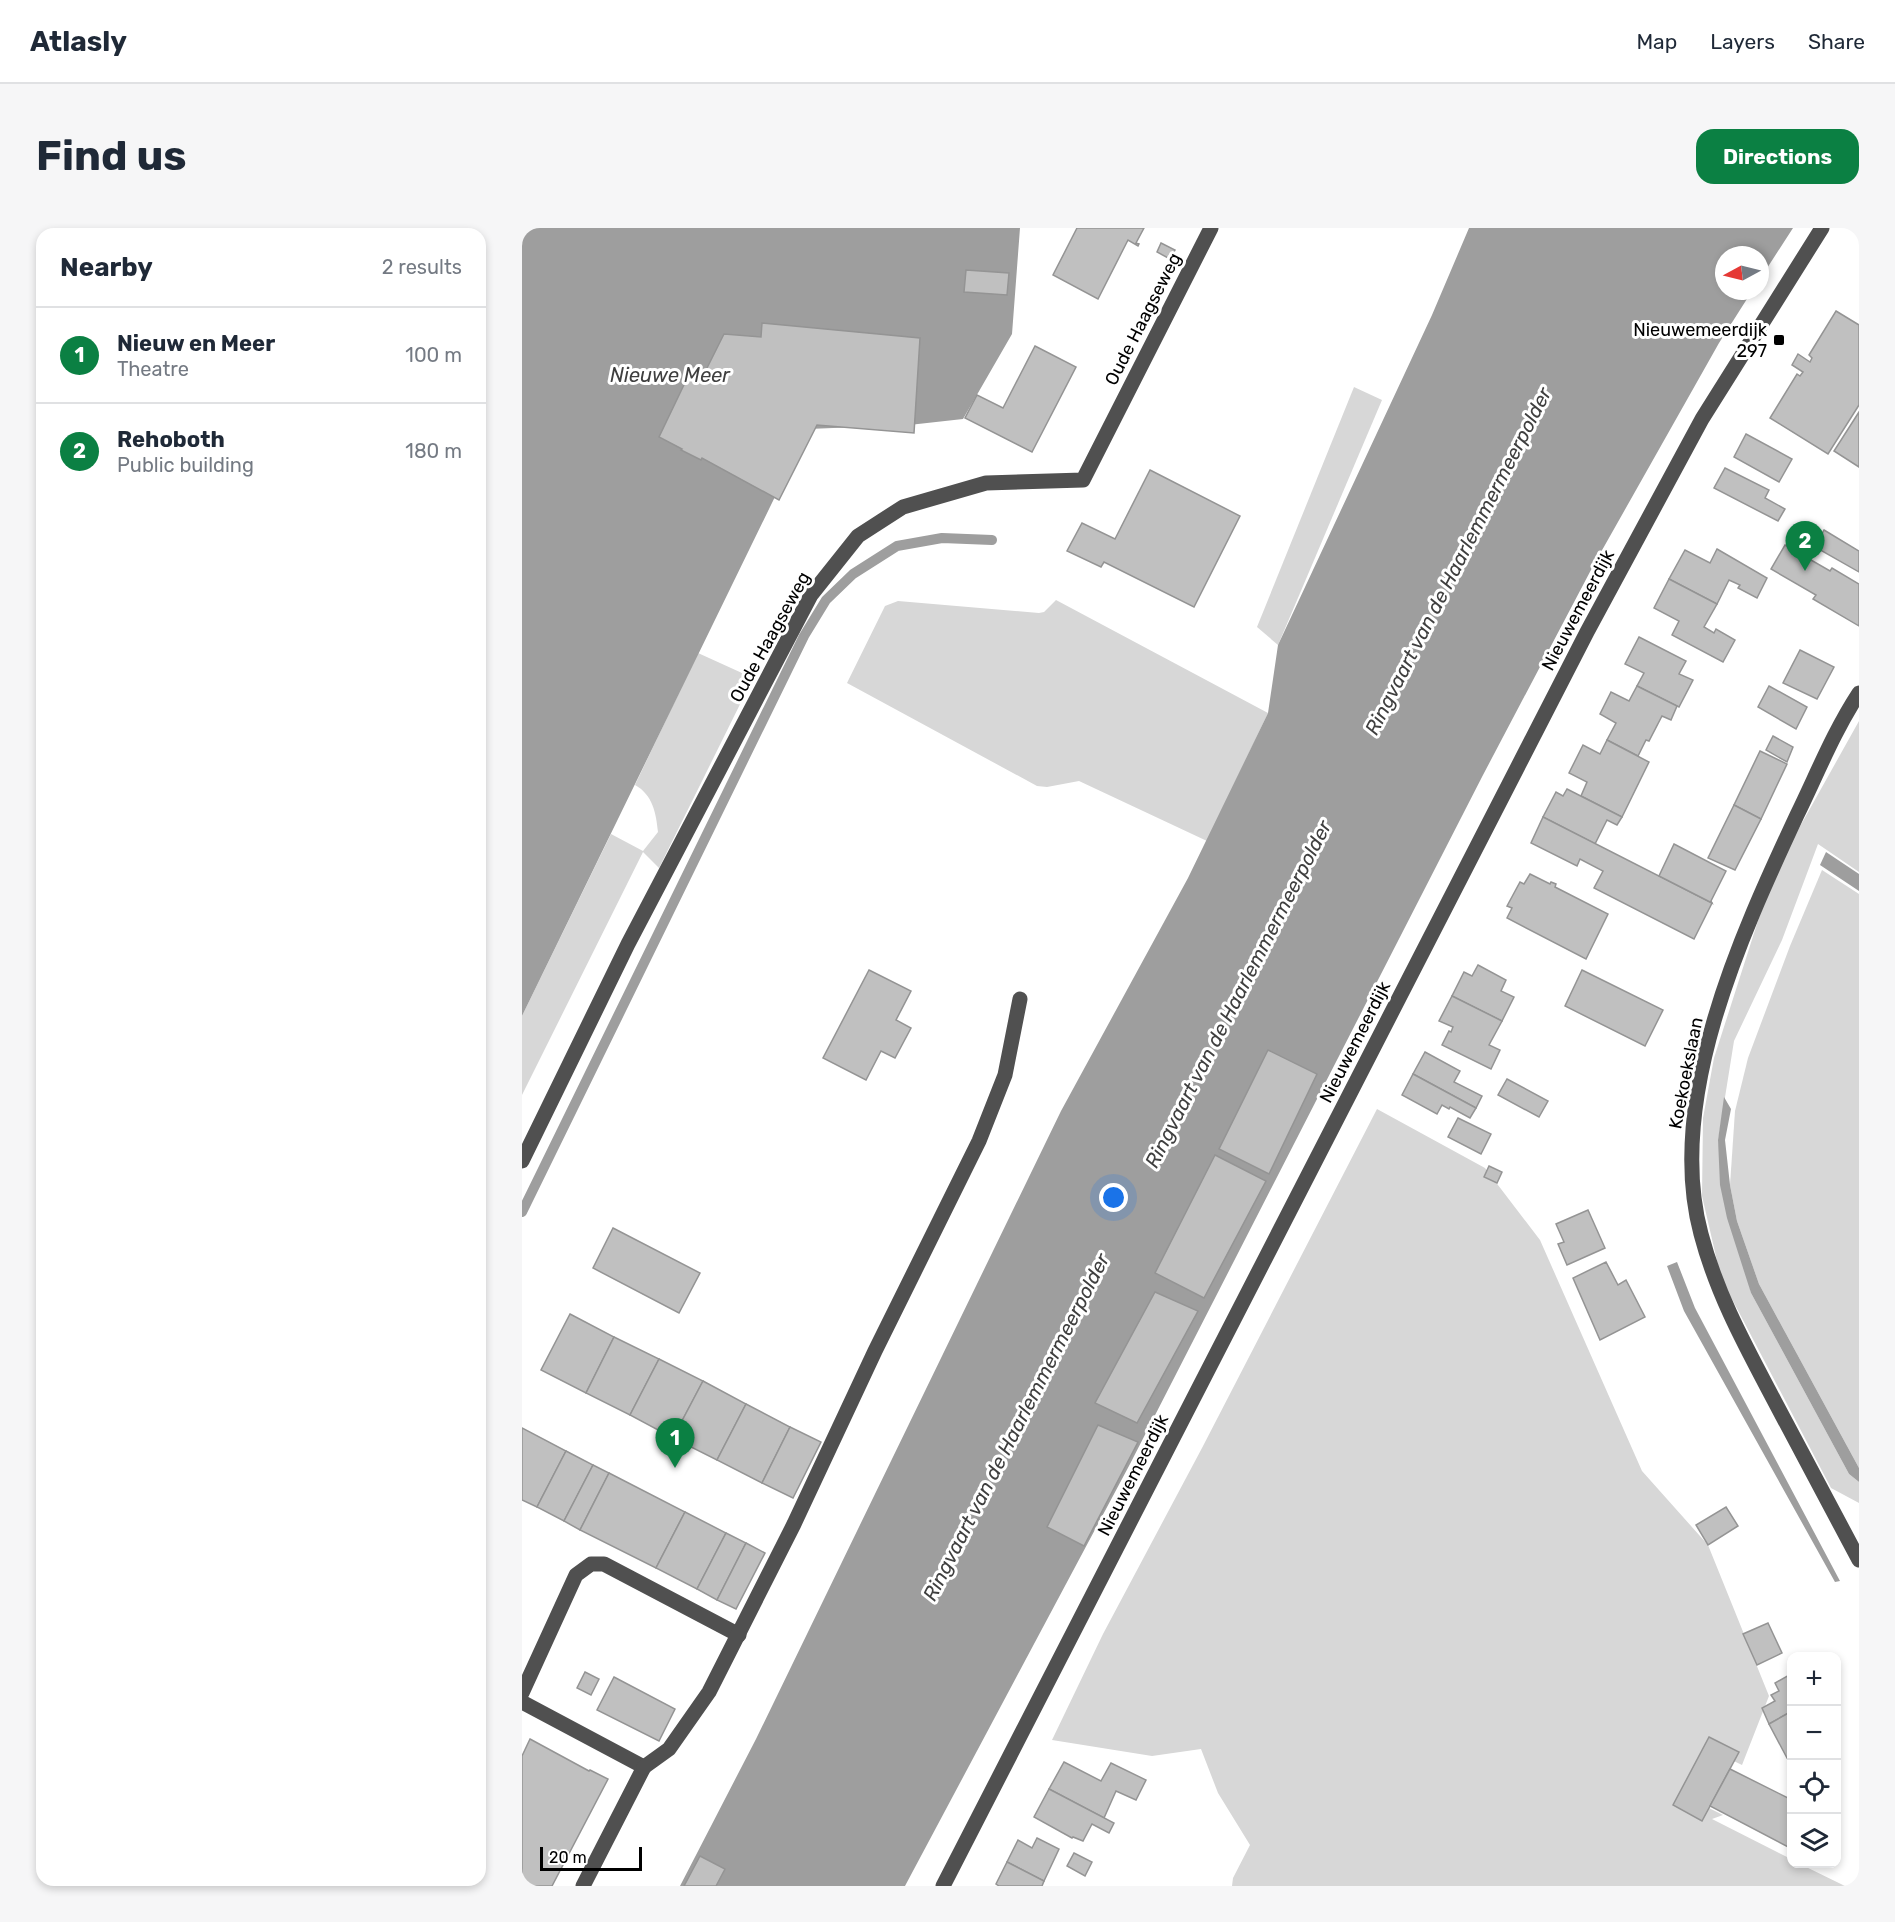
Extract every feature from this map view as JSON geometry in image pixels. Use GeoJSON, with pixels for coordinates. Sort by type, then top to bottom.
{"type":"FeatureCollection","features":[{"type":"Feature","properties":{"kind":"street","name":"Oude Haagseweg"},"geometry":{"type":"LineString","coordinates":[[522,1161],[628,944],[811,595],[858,536],[903,507],[986,483],[1083,480],[1211,228]]}},
{"type":"Feature","properties":{"kind":"street","name":"Nieuwemeerdijk"},"geometry":{"type":"LineString","coordinates":[[944,1886],[1587,632],[1702,419],[1822,228]]}},
{"type":"Feature","properties":{"kind":"street","name":"Koekoekslaan"},"geometry":{"type":"LineString","coordinates":[[1859,693],[1837,731],[1753,911],[1714,1021],[1697,1096],[1692,1145],[1693,1191],[1700,1232],[1716,1284],[1736,1327],[1859,1560]]}},
{"type":"Feature","properties":{"kind":"street"},"geometry":{"type":"LineString","coordinates":[[583,1886],[644,1767],[669,1749],[709,1692],[794,1524],[875,1351],[979,1141],[1005,1075],[1020,999]]}},
{"type":"Feature","properties":{"kind":"street"},"geometry":{"type":"LineString","coordinates":[[522,1693],[576,1575],[591,1564],[604,1564],[739,1635]]}},
{"type":"Feature","properties":{"kind":"street"},"geometry":{"type":"LineString","coordinates":[[522,1701],[644,1767]]}},
{"type":"Feature","properties":{"kind":"shaded area"},"geometry":{"type":"Polygon","coordinates":[[[1354,387],[1382,400],[1278,645],[1257,627],[1354,387]]]}},
{"type":"Feature","properties":{"kind":"shaded area"},"geometry":{"type":"Polygon","coordinates":[[[1056,600],[1268,713],[1207,841],[1079,781],[1047,787],[1037,786],[847,683],[885,606],[898,601],[1039,613],[1044,612],[1056,600]]]}},
{"type":"Feature","properties":{"kind":"shaded area"},"geometry":{"type":"Polygon","coordinates":[[[698,653],[753,678],[659,868],[643,852],[522,1095],[522,1016],[611,834],[643,851],[658,832],[655,811],[650,799],[635,785],[698,653]]]}},
{"type":"Feature","properties":{"kind":"shaded area"},"geometry":{"type":"Polygon","coordinates":[[[1859,721],[1859,872],[1818,844],[1782,940],[1734,1041],[1718,1141],[1751,1293],[1849,1474],[1859,1482],[1859,1503],[1831,1488],[1721,1278],[1702,1196],[1703,1118],[1714,1058],[1765,899],[1793,839],[1859,721]]]}},
{"type":"Feature","properties":{"kind":"shaded area"},"geometry":{"type":"Polygon","coordinates":[[[1822,870],[1859,894],[1859,1468],[1759,1284],[1737,1221],[1730,1185],[1735,1111],[1748,1058],[1790,946],[1822,870]]]}},
{"type":"Feature","properties":{"kind":"shaded area"},"geometry":{"type":"Polygon","coordinates":[[[1377,1109],[1485,1168],[1540,1240],[1642,1471],[1708,1545],[1769,1696],[1742,1765],[1713,1751],[1689,1798],[1723,1815],[1712,1819],[1787,1857],[1787,1868],[1808,1868],[1845,1886],[1232,1886],[1233,1878],[1250,1845],[1218,1793],[1201,1749],[1152,1756],[1052,1740],[1103,1634],[1377,1109]]]}},
{"type":"Feature","properties":{"kind":"water","name":"Nieuwe Meer"},"geometry":{"type":"Polygon","coordinates":[[[522,228],[1020,228],[1012,334],[963,419],[909,425],[808,429],[522,1016],[522,228]]]}},
{"type":"Feature","properties":{"kind":"water","name":"Ringvaart van de Haarlemmermeerpolder"},"geometry":{"type":"Polygon","coordinates":[[[1469,228],[1793,228],[1769,265],[1769,246],[1715,246],[1715,300],[1746,300],[1719,343],[1592,568],[1483,775],[1130,1464],[905,1886],[680,1886],[756,1739],[1061,1111],[1188,878],[1268,713],[1278,645],[1432,315],[1469,228]]]}},
{"type":"Feature","properties":{"kind":"water"},"geometry":{"type":"Polygon","coordinates":[[[1826,852],[1859,874],[1859,891],[1820,865],[1826,852]]]}},
{"type":"Feature","properties":{"kind":"water"},"geometry":{"type":"Polygon","coordinates":[[[1724,1097],[1731,1109],[1725,1140],[1730,1185],[1737,1221],[1759,1284],[1859,1468],[1859,1482],[1849,1474],[1751,1293],[1727,1218],[1720,1185],[1718,1140],[1724,1097]]]}},
{"type":"Feature","properties":{"kind":"water"},"geometry":{"type":"Polygon","coordinates":[[[1677,1262],[1695,1308],[1840,1581],[1835,1582],[1684,1311],[1667,1266],[1677,1262]]]}},
{"type":"Feature","properties":{"kind":"building"},"geometry":{"type":"Polygon","coordinates":[[[1077,228],[1144,228],[1136,243],[1139,244],[1138,246],[1128,240],[1098,299],[1053,275],[1077,228]]]}},
{"type":"Feature","properties":{"kind":"building"},"geometry":{"type":"Polygon","coordinates":[[[1161,243],[1175,250],[1170,259],[1157,252],[1161,243]]]}},
{"type":"Feature","properties":{"kind":"building"},"geometry":{"type":"Polygon","coordinates":[[[966,270],[1009,273],[1007,295],[964,292],[966,270]]]}},
{"type":"Feature","properties":{"kind":"building"},"geometry":{"type":"Polygon","coordinates":[[[1836,311],[1859,325],[1859,405],[1828,454],[1770,418],[1797,374],[1800,376],[1803,372],[1792,365],[1798,354],[1810,362],[1812,358],[1809,355],[1836,311]]]}},
{"type":"Feature","properties":{"kind":"building"},"geometry":{"type":"Polygon","coordinates":[[[762,323],[920,338],[914,433],[817,425],[779,500],[659,437],[693,366],[705,372],[724,334],[761,337],[762,323]]]}},
{"type":"Feature","properties":{"kind":"building"},"geometry":{"type":"Polygon","coordinates":[[[1035,346],[1076,367],[1032,452],[965,418],[977,395],[1003,408],[1035,346]]]}},
{"type":"Feature","properties":{"kind":"building"},"geometry":{"type":"Polygon","coordinates":[[[1859,412],[1859,467],[1834,451],[1859,412]]]}},
{"type":"Feature","properties":{"kind":"building"},"geometry":{"type":"Polygon","coordinates":[[[1746,434],[1792,459],[1779,482],[1734,457],[1746,434]]]}},
{"type":"Feature","properties":{"kind":"building"},"geometry":{"type":"Polygon","coordinates":[[[1725,468],[1769,490],[1765,498],[1785,509],[1778,521],[1714,488],[1725,468]]]}},
{"type":"Feature","properties":{"kind":"building"},"geometry":{"type":"Polygon","coordinates":[[[1150,470],[1240,516],[1194,607],[1104,562],[1101,567],[1067,551],[1082,523],[1115,539],[1150,470]]]}},
{"type":"Feature","properties":{"kind":"building"},"geometry":{"type":"Polygon","coordinates":[[[1824,530],[1859,551],[1859,572],[1815,547],[1824,530]]]}},
{"type":"Feature","properties":{"kind":"building"},"geometry":{"type":"Polygon","coordinates":[[[1785,545],[1830,571],[1832,568],[1859,584],[1859,626],[1813,599],[1816,595],[1771,569],[1785,545]]]}},
{"type":"Feature","properties":{"kind":"building"},"geometry":{"type":"Polygon","coordinates":[[[1717,549],[1767,578],[1757,598],[1738,588],[1740,585],[1729,580],[1717,604],[1669,579],[1685,550],[1710,563],[1717,549]]]}},
{"type":"Feature","properties":{"kind":"building"},"geometry":{"type":"Polygon","coordinates":[[[1669,579],[1717,604],[1704,627],[1714,633],[1716,629],[1735,640],[1723,662],[1672,635],[1679,621],[1654,608],[1669,579]]]}},
{"type":"Feature","properties":{"kind":"building"},"geometry":{"type":"Polygon","coordinates":[[[1639,637],[1686,661],[1679,674],[1693,680],[1679,707],[1637,686],[1644,673],[1625,664],[1639,637]]]}},
{"type":"Feature","properties":{"kind":"building"},"geometry":{"type":"Polygon","coordinates":[[[1800,650],[1834,667],[1817,699],[1783,683],[1800,650]]]}},
{"type":"Feature","properties":{"kind":"building"},"geometry":{"type":"Polygon","coordinates":[[[1637,686],[1677,706],[1671,720],[1662,716],[1638,756],[1607,740],[1616,723],[1600,714],[1611,692],[1629,701],[1637,686]]]}},
{"type":"Feature","properties":{"kind":"building"},"geometry":{"type":"Polygon","coordinates":[[[1769,686],[1807,707],[1796,729],[1758,707],[1769,686]]]}},
{"type":"Feature","properties":{"kind":"building"},"geometry":{"type":"Polygon","coordinates":[[[1773,736],[1793,747],[1787,762],[1766,750],[1773,736]]]}},
{"type":"Feature","properties":{"kind":"building"},"geometry":{"type":"Polygon","coordinates":[[[1607,740],[1649,762],[1622,817],[1581,796],[1587,782],[1569,773],[1583,745],[1600,754],[1607,740]]]}},
{"type":"Feature","properties":{"kind":"building"},"geometry":{"type":"Polygon","coordinates":[[[1760,751],[1787,764],[1761,819],[1734,805],[1760,751]]]}},
{"type":"Feature","properties":{"kind":"building"},"geometry":{"type":"Polygon","coordinates":[[[1567,789],[1622,817],[1617,825],[1607,820],[1595,844],[1543,817],[1556,792],[1563,796],[1567,789]]]}},
{"type":"Feature","properties":{"kind":"building"},"geometry":{"type":"Polygon","coordinates":[[[1734,805],[1761,819],[1735,870],[1708,858],[1734,805]]]}},
{"type":"Feature","properties":{"kind":"building"},"geometry":{"type":"Polygon","coordinates":[[[1543,817],[1712,903],[1694,939],[1594,888],[1603,871],[1580,859],[1577,866],[1531,843],[1543,817]]]}},
{"type":"Feature","properties":{"kind":"building"},"geometry":{"type":"Polygon","coordinates":[[[1674,844],[1726,871],[1712,903],[1659,876],[1674,844]]]}},
{"type":"Feature","properties":{"kind":"building"},"geometry":{"type":"Polygon","coordinates":[[[1530,874],[1550,884],[1551,882],[1556,884],[1555,887],[1608,914],[1586,959],[1507,918],[1512,908],[1507,906],[1520,882],[1524,884],[1530,874]]]}},
{"type":"Feature","properties":{"kind":"building"},"geometry":{"type":"Polygon","coordinates":[[[1478,965],[1506,980],[1501,991],[1514,997],[1502,1021],[1452,996],[1464,972],[1472,976],[1478,965]]]}},
{"type":"Feature","properties":{"kind":"building"},"geometry":{"type":"Polygon","coordinates":[[[869,970],[911,991],[896,1020],[911,1028],[895,1058],[881,1051],[866,1080],[823,1058],[869,970]]]}},
{"type":"Feature","properties":{"kind":"building"},"geometry":{"type":"Polygon","coordinates":[[[1582,970],[1663,1010],[1645,1046],[1565,1006],[1582,970]]]}},
{"type":"Feature","properties":{"kind":"building"},"geometry":{"type":"Polygon","coordinates":[[[1452,996],[1502,1021],[1489,1045],[1500,1050],[1491,1069],[1442,1045],[1453,1027],[1439,1021],[1452,996]]]}},
{"type":"Feature","properties":{"kind":"building"},"geometry":{"type":"Polygon","coordinates":[[[1268,1050],[1317,1074],[1269,1174],[1219,1149],[1268,1050]]]}},
{"type":"Feature","properties":{"kind":"building"},"geometry":{"type":"Polygon","coordinates":[[[1425,1052],[1460,1071],[1454,1082],[1482,1096],[1476,1108],[1413,1074],[1425,1052]]]}},
{"type":"Feature","properties":{"kind":"building"},"geometry":{"type":"Polygon","coordinates":[[[1413,1074],[1476,1108],[1470,1118],[1442,1105],[1437,1114],[1402,1095],[1413,1074]]]}},
{"type":"Feature","properties":{"kind":"building"},"geometry":{"type":"Polygon","coordinates":[[[1507,1079],[1548,1101],[1539,1117],[1498,1095],[1507,1079]]]}},
{"type":"Feature","properties":{"kind":"building"},"geometry":{"type":"Polygon","coordinates":[[[1458,1118],[1491,1134],[1481,1154],[1448,1137],[1458,1118]]]}},
{"type":"Feature","properties":{"kind":"building"},"geometry":{"type":"Polygon","coordinates":[[[1215,1155],[1266,1181],[1204,1298],[1155,1273],[1215,1155]]]}},
{"type":"Feature","properties":{"kind":"building"},"geometry":{"type":"Polygon","coordinates":[[[1489,1166],[1502,1172],[1497,1183],[1484,1177],[1489,1166]]]}},
{"type":"Feature","properties":{"kind":"building"},"geometry":{"type":"Polygon","coordinates":[[[1588,1210],[1605,1248],[1567,1265],[1558,1244],[1564,1242],[1556,1224],[1588,1210]]]}},
{"type":"Feature","properties":{"kind":"building"},"geometry":{"type":"Polygon","coordinates":[[[613,1228],[700,1273],[679,1313],[593,1268],[613,1228]]]}},
{"type":"Feature","properties":{"kind":"building"},"geometry":{"type":"Polygon","coordinates":[[[1606,1262],[1618,1285],[1626,1280],[1645,1317],[1600,1340],[1573,1278],[1606,1262]]]}},
{"type":"Feature","properties":{"kind":"building"},"geometry":{"type":"Polygon","coordinates":[[[1155,1292],[1198,1311],[1137,1423],[1095,1403],[1155,1292]]]}},
{"type":"Feature","properties":{"kind":"building"},"geometry":{"type":"Polygon","coordinates":[[[570,1314],[614,1337],[586,1393],[541,1370],[570,1314]]]}},
{"type":"Feature","properties":{"kind":"building"},"geometry":{"type":"Polygon","coordinates":[[[614,1337],[659,1359],[630,1415],[586,1393],[614,1337]]]}},
{"type":"Feature","properties":{"kind":"building"},"geometry":{"type":"Polygon","coordinates":[[[659,1359],[703,1381],[673,1438],[630,1415],[659,1359]]]}},
{"type":"Feature","properties":{"kind":"building"},"geometry":{"type":"Polygon","coordinates":[[[703,1381],[746,1404],[717,1460],[673,1438],[703,1381]]]}},
{"type":"Feature","properties":{"kind":"building"},"geometry":{"type":"Polygon","coordinates":[[[746,1404],[790,1427],[762,1483],[717,1460],[746,1404]]]}},
{"type":"Feature","properties":{"kind":"building"},"geometry":{"type":"Polygon","coordinates":[[[1098,1425],[1138,1442],[1084,1546],[1047,1527],[1098,1425]]]}},
{"type":"Feature","properties":{"kind":"building"},"geometry":{"type":"Polygon","coordinates":[[[790,1427],[821,1442],[793,1498],[762,1483],[790,1427]]]}},
{"type":"Feature","properties":{"kind":"building"},"geometry":{"type":"Polygon","coordinates":[[[522,1428],[566,1451],[537,1507],[522,1500],[522,1428]]]}},
{"type":"Feature","properties":{"kind":"building"},"geometry":{"type":"Polygon","coordinates":[[[566,1451],[593,1465],[564,1521],[537,1507],[566,1451]]]}},
{"type":"Feature","properties":{"kind":"building"},"geometry":{"type":"Polygon","coordinates":[[[593,1465],[609,1473],[580,1530],[564,1521],[593,1465]]]}},
{"type":"Feature","properties":{"kind":"building"},"geometry":{"type":"Polygon","coordinates":[[[609,1473],[685,1512],[656,1568],[580,1530],[609,1473]]]}},
{"type":"Feature","properties":{"kind":"building"},"geometry":{"type":"Polygon","coordinates":[[[1726,1507],[1738,1526],[1708,1545],[1696,1525],[1726,1507]]]}},
{"type":"Feature","properties":{"kind":"building"},"geometry":{"type":"Polygon","coordinates":[[[685,1512],[726,1533],[697,1589],[656,1568],[685,1512]]]}},
{"type":"Feature","properties":{"kind":"building"},"geometry":{"type":"Polygon","coordinates":[[[726,1533],[746,1543],[717,1600],[697,1589],[726,1533]]]}},
{"type":"Feature","properties":{"kind":"building"},"geometry":{"type":"Polygon","coordinates":[[[746,1543],[765,1553],[736,1609],[717,1600],[746,1543]]]}},
{"type":"Feature","properties":{"kind":"building"},"geometry":{"type":"Polygon","coordinates":[[[1768,1623],[1782,1653],[1757,1665],[1743,1634],[1768,1623]]]}},
{"type":"Feature","properties":{"kind":"building"},"geometry":{"type":"Polygon","coordinates":[[[585,1672],[599,1679],[591,1695],[577,1688],[585,1672]]]}},
{"type":"Feature","properties":{"kind":"building"},"geometry":{"type":"Polygon","coordinates":[[[1787,1676],[1787,1714],[1769,1724],[1762,1708],[1775,1701],[1771,1695],[1779,1691],[1775,1683],[1787,1676]]]}},
{"type":"Feature","properties":{"kind":"building"},"geometry":{"type":"Polygon","coordinates":[[[614,1677],[675,1709],[659,1741],[597,1710],[614,1677]]]}},
{"type":"Feature","properties":{"kind":"building"},"geometry":{"type":"Polygon","coordinates":[[[1787,1714],[1787,1758],[1769,1724],[1787,1714]]]}},
{"type":"Feature","properties":{"kind":"building"},"geometry":{"type":"Polygon","coordinates":[[[1709,1737],[1739,1752],[1702,1821],[1673,1805],[1709,1737]]]}},
{"type":"Feature","properties":{"kind":"building"},"geometry":{"type":"Polygon","coordinates":[[[530,1739],[608,1779],[552,1886],[522,1886],[522,1756],[530,1739]]]}},
{"type":"Feature","properties":{"kind":"building"},"geometry":{"type":"Polygon","coordinates":[[[1064,1762],[1101,1781],[1111,1763],[1146,1780],[1136,1800],[1116,1791],[1104,1818],[1049,1789],[1064,1762]]]}},
{"type":"Feature","properties":{"kind":"building"},"geometry":{"type":"Polygon","coordinates":[[[1730,1769],[1787,1798],[1787,1846],[1710,1806],[1730,1769]]]}},
{"type":"Feature","properties":{"kind":"building"},"geometry":{"type":"Polygon","coordinates":[[[1049,1789],[1114,1823],[1109,1833],[1092,1824],[1083,1841],[1072,1838],[1034,1817],[1049,1789]]]}},
{"type":"Feature","properties":{"kind":"building"},"geometry":{"type":"Polygon","coordinates":[[[1037,1838],[1059,1849],[1044,1881],[1007,1862],[1018,1840],[1032,1848],[1037,1838]]]}},
{"type":"Feature","properties":{"kind":"building"},"geometry":{"type":"Polygon","coordinates":[[[1074,1853],[1092,1862],[1085,1876],[1067,1866],[1074,1853]]]}},
{"type":"Feature","properties":{"kind":"building"},"geometry":{"type":"Polygon","coordinates":[[[700,1856],[725,1869],[716,1886],[684,1886],[700,1856]]]}},
{"type":"Feature","properties":{"kind":"building"},"geometry":{"type":"Polygon","coordinates":[[[1007,1862],[1044,1881],[1042,1886],[999,1886],[996,1884],[1007,1862]]]}},
{"type":"Feature","properties":{"kind":"waterway"},"geometry":{"type":"LineString","coordinates":[[522,1212],[804,636],[826,600],[853,574],[897,546],[942,538],[992,540]]}},
{"type":"Feature","properties":{"kind":"place","name":"Nieuwemeerdijk 297"},"geometry":{"type":"Point","coordinates":[1779,340]}},
{"type":"Feature","properties":{"kind":"place","name":"Rehoboth"},"geometry":{"type":"Point","coordinates":[1805,571]}},
{"type":"Feature","properties":{"kind":"place","name":"Nieuw en Meer"},"geometry":{"type":"Point","coordinates":[675,1468]}}]}
